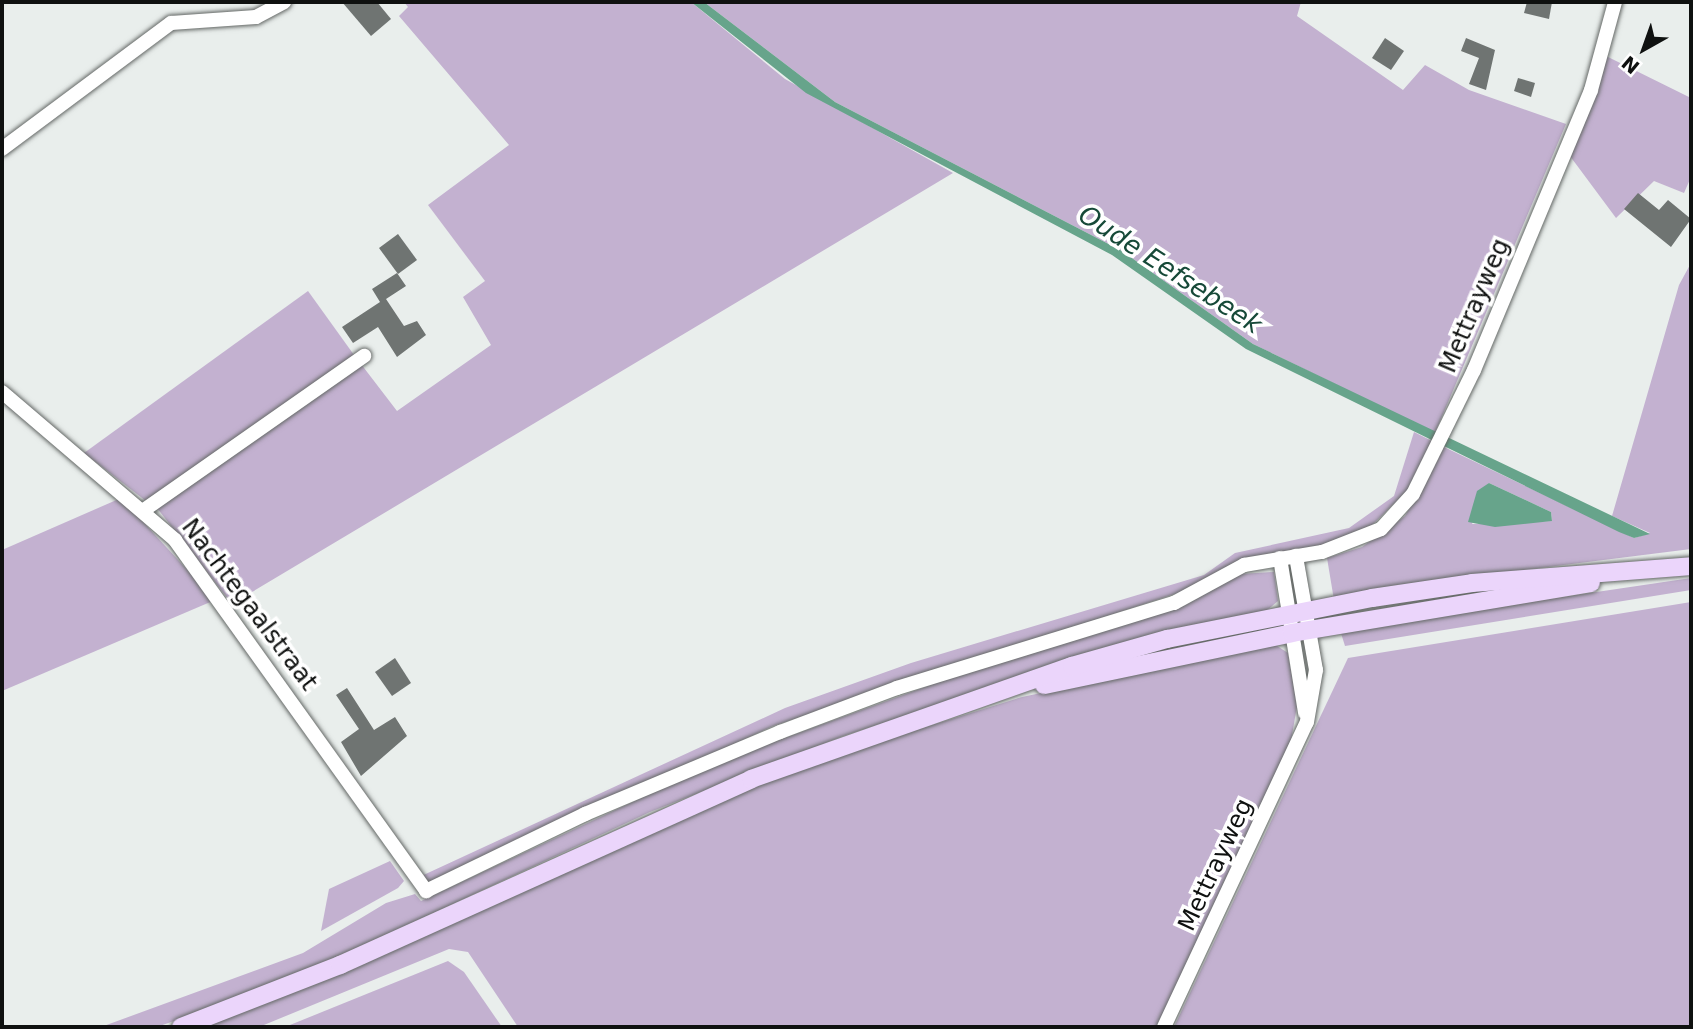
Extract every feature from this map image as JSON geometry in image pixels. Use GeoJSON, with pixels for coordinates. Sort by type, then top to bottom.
{"type":"FeatureCollection","features":[{"type":"Feature","properties":{"kind":"main road"},"geometry":{"type":"LineString","coordinates":[[1017,688],[1301,631],[1691,566]]}},
{"type":"Feature","properties":{"kind":"main road"},"geometry":{"type":"LineString","coordinates":[[181,1027],[340,965],[739,783],[1167,639],[1297,611],[1472,583],[1619,576]]}},
{"type":"Feature","properties":{"kind":"street"},"geometry":{"type":"LineString","coordinates":[[2,149],[171,23],[256,17],[284,2]]}},
{"type":"Feature","properties":{"kind":"street","name":"Mettrayweg"},"geometry":{"type":"LineString","coordinates":[[1164,1027],[1307,722],[1301,631],[1280,558],[1360,541],[1381,529],[1413,494],[1441,440],[1591,90],[1615,2]]}},
{"type":"Feature","properties":{"kind":"street"},"geometry":{"type":"LineString","coordinates":[[144,510],[365,356]]}},
{"type":"Feature","properties":{"kind":"street","name":"Nachtegaalstraat"},"geometry":{"type":"LineString","coordinates":[[2,392],[144,510],[175,540],[279,678],[415,883],[426,891],[585,814],[780,732],[897,688],[1174,603],[1244,565],[1280,558]]}},
{"type":"Feature","properties":{"kind":"street","name":"Mettrayweg"},"geometry":{"type":"LineString","coordinates":[[1296,556],[1297,611]]}},
{"type":"Feature","properties":{"kind":"shaded area"},"geometry":{"type":"Polygon","coordinates":[[[404,2],[691,2],[785,79],[953,173],[232,604],[157,508],[361,364],[397,411],[491,345],[463,297],[485,281],[428,205],[509,145],[399,16],[408,7],[404,2]]]}},
{"type":"Feature","properties":{"kind":"shaded area"},"geometry":{"type":"Polygon","coordinates":[[[691,2],[704,2],[835,102],[1122,251],[1253,344],[1650,534],[1634,538],[1619,532],[1246,349],[1112,255],[806,93],[691,2]]]}},
{"type":"Feature","properties":{"kind":"shaded area"},"geometry":{"type":"Polygon","coordinates":[[[704,2],[1301,2],[1297,16],[1403,90],[1425,65],[1469,90],[1566,124],[1435,433],[1253,344],[1122,251],[835,102],[704,2]]]}},
{"type":"Feature","properties":{"kind":"shaded area"},"geometry":{"type":"Polygon","coordinates":[[[1604,55],[1691,98],[1691,177],[1684,193],[1654,181],[1616,218],[1567,152],[1604,55]]]}},
{"type":"Feature","properties":{"kind":"shaded area"},"geometry":{"type":"Polygon","coordinates":[[[1691,263],[1691,549],[1380,588],[1334,600],[1327,558],[1362,547],[1405,516],[1444,447],[1634,538],[1650,533],[1612,516],[1679,285],[1691,263]],[[1489,483],[1472,524],[1552,521],[1551,512],[1489,483]]]}},
{"type":"Feature","properties":{"kind":"shaded area"},"geometry":{"type":"Polygon","coordinates":[[[308,291],[354,355],[146,501],[84,453],[308,291]]]}},
{"type":"Feature","properties":{"kind":"shaded area"},"geometry":{"type":"Polygon","coordinates":[[[1414,432],[1434,442],[1409,489],[1366,531],[773,726],[444,877],[426,883],[417,878],[785,708],[911,663],[1204,575],[1235,553],[1349,528],[1394,496],[1414,432]]]}},
{"type":"Feature","properties":{"kind":"shaded area"},"geometry":{"type":"Polygon","coordinates":[[[1489,483],[1551,512],[1552,521],[1495,527],[1468,522],[1477,491],[1489,483]]]}},
{"type":"Feature","properties":{"kind":"shaded area"},"geometry":{"type":"Polygon","coordinates":[[[121,498],[215,600],[2,691],[2,550],[121,498]]]}},
{"type":"Feature","properties":{"kind":"shaded area"},"geometry":{"type":"Polygon","coordinates":[[[1274,572],[1278,601],[1266,611],[1070,662],[843,736],[650,812],[339,957],[205,1010],[157,1027],[101,1027],[303,953],[386,903],[415,894],[421,901],[716,763],[972,670],[1184,606],[1240,574],[1274,572]]]}},
{"type":"Feature","properties":{"kind":"shaded area"},"geometry":{"type":"Polygon","coordinates":[[[1691,578],[1691,590],[1345,646],[1340,630],[1691,578]]]}},
{"type":"Feature","properties":{"kind":"shaded area"},"geometry":{"type":"Polygon","coordinates":[[[1691,602],[1691,1027],[1174,1027],[1348,658],[1691,602]]]}},
{"type":"Feature","properties":{"kind":"shaded area"},"geometry":{"type":"Polygon","coordinates":[[[1274,644],[1288,653],[1297,706],[1291,741],[1158,1027],[518,1027],[468,952],[449,949],[259,1027],[205,1027],[371,960],[727,797],[836,755],[1022,697],[1274,644]]]}},
{"type":"Feature","properties":{"kind":"shaded area"},"geometry":{"type":"Polygon","coordinates":[[[390,861],[404,881],[398,888],[321,931],[329,889],[390,861]]]}},
{"type":"Feature","properties":{"kind":"shaded area"},"geometry":{"type":"Polygon","coordinates":[[[448,961],[464,972],[502,1027],[285,1027],[448,961]]]}},
{"type":"Feature","properties":{"kind":"building"},"geometry":{"type":"Polygon","coordinates":[[[342,2],[377,2],[391,19],[371,36],[342,2]]]}},
{"type":"Feature","properties":{"kind":"building"},"geometry":{"type":"Polygon","coordinates":[[[1527,2],[1552,2],[1549,19],[1524,13],[1527,2]]]}},
{"type":"Feature","properties":{"kind":"building"},"geometry":{"type":"Polygon","coordinates":[[[1385,38],[1404,51],[1391,70],[1372,58],[1385,38]]]}},
{"type":"Feature","properties":{"kind":"building"},"geometry":{"type":"Polygon","coordinates":[[[1466,38],[1495,50],[1486,90],[1469,84],[1479,58],[1461,51],[1466,38]]]}},
{"type":"Feature","properties":{"kind":"building"},"geometry":{"type":"Polygon","coordinates":[[[1518,78],[1535,83],[1531,97],[1514,91],[1518,78]]]}},
{"type":"Feature","properties":{"kind":"building"},"geometry":{"type":"Polygon","coordinates":[[[1638,193],[1659,210],[1668,200],[1691,219],[1671,247],[1624,209],[1638,193]]]}},
{"type":"Feature","properties":{"kind":"building"},"geometry":{"type":"Polygon","coordinates":[[[398,234],[417,260],[398,274],[379,248],[398,234]]]}},
{"type":"Feature","properties":{"kind":"building"},"geometry":{"type":"Polygon","coordinates":[[[397,273],[406,286],[386,299],[404,326],[417,321],[426,335],[397,357],[378,327],[353,343],[342,327],[380,302],[372,289],[397,273]]]}},
{"type":"Feature","properties":{"kind":"building"},"geometry":{"type":"Polygon","coordinates":[[[395,658],[411,683],[392,696],[375,672],[395,658]]]}},
{"type":"Feature","properties":{"kind":"building"},"geometry":{"type":"Polygon","coordinates":[[[347,688],[374,730],[395,717],[407,736],[361,776],[341,742],[359,729],[336,695],[347,688]]]}},
{"type":"Feature","properties":{"kind":"water label","name":"Oude Eefsebeek"},"geometry":{"type":"Point","coordinates":[1170,270]}}]}
